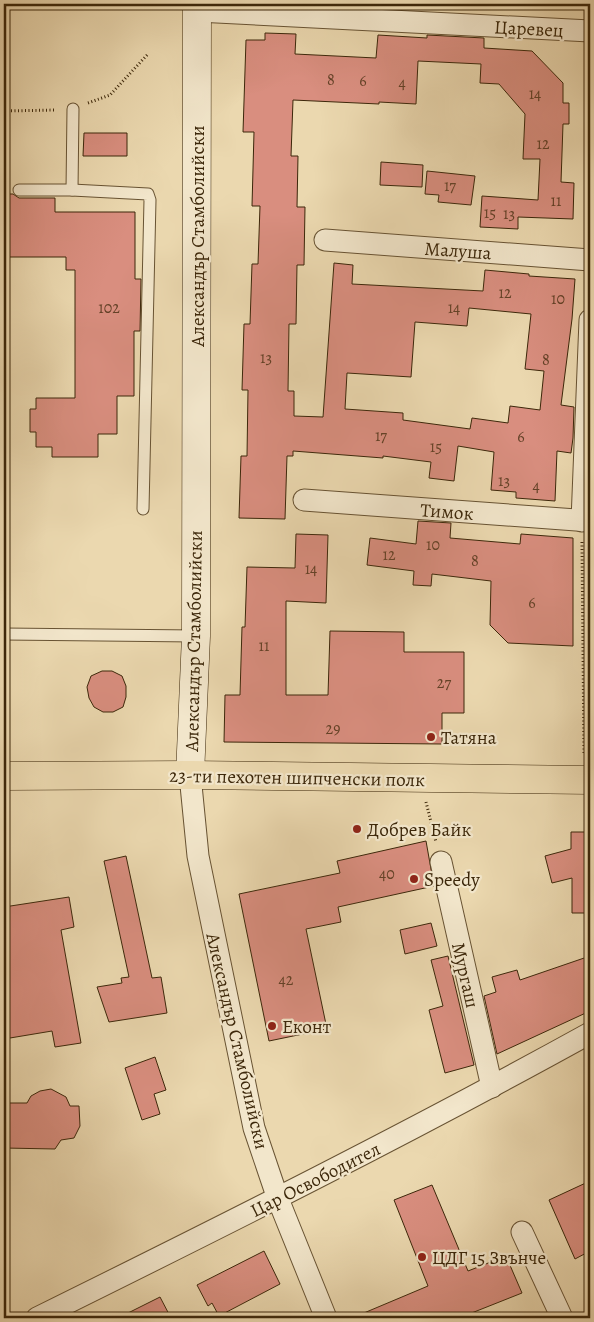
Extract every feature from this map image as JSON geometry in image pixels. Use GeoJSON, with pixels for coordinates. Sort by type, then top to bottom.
{"type":"FeatureCollection","features":[{"type":"Feature","properties":{"kind":"main road","name":"Александър Стамболийски"},"geometry":{"type":"LineString","coordinates":[[190,775],[196,636],[197,8]]}},
{"type":"Feature","properties":{"kind":"main road","name":"23-ти пехотен шипченски полк"},"geometry":{"type":"LineString","coordinates":[[4,776],[190,775],[587,780]]}},
{"type":"Feature","properties":{"kind":"street","name":"Царевец"},"geometry":{"type":"LineString","coordinates":[[197,8],[590,32]]}},
{"type":"Feature","properties":{"kind":"street","name":"Малуша"},"geometry":{"type":"LineString","coordinates":[[325,240],[590,260]]}},
{"type":"Feature","properties":{"kind":"street"},"geometry":{"type":"LineString","coordinates":[[586,521],[590,320]]}},
{"type":"Feature","properties":{"kind":"street","name":"Тимок"},"geometry":{"type":"LineString","coordinates":[[304,500],[586,521]]}},
{"type":"Feature","properties":{"kind":"street","name":"Александър Стамболийски"},"geometry":{"type":"LineString","coordinates":[[190,775],[198,856],[254,1128],[278,1199],[326,1318]]}},
{"type":"Feature","properties":{"kind":"street","name":"Мургаш"},"geometry":{"type":"LineString","coordinates":[[441,862],[492,1088]]}},
{"type":"Feature","properties":{"kind":"street","name":"Цар Освободител"},"geometry":{"type":"LineString","coordinates":[[37,1318],[278,1199],[492,1088],[590,1033]]}},
{"type":"Feature","properties":{"kind":"street"},"geometry":{"type":"LineString","coordinates":[[522,1232],[562,1318]]}},
{"type":"Feature","properties":{"kind":"lane"},"geometry":{"type":"LineString","coordinates":[[72,190],[73,109]]}},
{"type":"Feature","properties":{"kind":"lane"},"geometry":{"type":"LineString","coordinates":[[19,190],[141,192],[148,194],[150,200],[143,509]]}},
{"type":"Feature","properties":{"kind":"lane"},"geometry":{"type":"LineString","coordinates":[[4,634],[196,636]]}},
{"type":"Feature","properties":{"kind":"path"},"geometry":{"type":"LineString","coordinates":[[586,521],[587,780]]}},
{"type":"Feature","properties":{"kind":"path"},"geometry":{"type":"LineString","coordinates":[[420,778],[441,862]]}},
{"type":"Feature","properties":{"kind":"building"},"geometry":{"type":"Polygon","coordinates":[[[265,33],[296,34],[295,54],[376,58],[378,35],[427,38],[427,35],[484,38],[484,48],[532,51],[563,83],[563,103],[569,103],[569,124],[563,124],[561,182],[574,183],[573,219],[518,217],[518,229],[480,227],[482,196],[538,200],[540,159],[523,159],[525,114],[499,84],[480,83],[481,64],[418,61],[416,104],[293,100],[291,156],[298,156],[297,207],[305,207],[304,265],[297,265],[296,324],[289,324],[288,391],[294,391],[294,416],[323,417],[334,263],[353,265],[352,284],[483,291],[485,270],[529,274],[529,276],[575,279],[561,405],[574,407],[573,438],[571,453],[557,451],[555,501],[516,498],[516,492],[491,490],[494,452],[458,446],[454,481],[429,478],[431,462],[383,456],[383,458],[293,451],[293,456],[287,456],[285,519],[239,518],[241,456],[247,456],[248,390],[242,390],[244,324],[250,324],[252,264],[258,264],[260,206],[252,206],[254,132],[243,132],[246,40],[265,40],[265,33]],[[469,308],[467,326],[415,322],[411,377],[347,373],[345,409],[403,413],[403,420],[470,429],[472,418],[508,423],[510,406],[540,410],[544,371],[525,369],[531,314],[469,308]]]}},
{"type":"Feature","properties":{"kind":"building"},"geometry":{"type":"Polygon","coordinates":[[[84,133],[127,133],[127,156],[83,156],[84,133]]]}},
{"type":"Feature","properties":{"kind":"building"},"geometry":{"type":"Polygon","coordinates":[[[381,162],[423,165],[422,187],[380,185],[381,162]]]}},
{"type":"Feature","properties":{"kind":"building"},"geometry":{"type":"Polygon","coordinates":[[[427,171],[475,176],[471,205],[438,202],[439,195],[425,194],[427,171]]]}},
{"type":"Feature","properties":{"kind":"building"},"geometry":{"type":"Polygon","coordinates":[[[4,194],[13,194],[19,198],[55,198],[55,212],[135,212],[135,279],[141,279],[140,331],[134,331],[134,396],[117,396],[117,434],[98,434],[98,457],[52,457],[52,447],[36,447],[36,432],[30,432],[30,409],[36,409],[36,398],[75,398],[75,270],[66,270],[66,257],[4,257],[4,194]]]}},
{"type":"Feature","properties":{"kind":"building"},"geometry":{"type":"Polygon","coordinates":[[[418,521],[451,523],[450,538],[520,544],[521,534],[573,538],[573,646],[508,643],[490,625],[491,581],[432,574],[431,586],[413,585],[414,571],[367,565],[370,538],[416,544],[418,521]]]}},
{"type":"Feature","properties":{"kind":"building"},"geometry":{"type":"Polygon","coordinates":[[[296,534],[328,535],[326,603],[286,601],[286,695],[328,695],[330,631],[404,632],[404,652],[464,652],[464,713],[442,713],[442,744],[224,742],[225,695],[240,695],[242,627],[245,627],[247,567],[295,568],[296,534]]]}},
{"type":"Feature","properties":{"kind":"building"},"geometry":{"type":"Polygon","coordinates":[[[102,671],[112,671],[122,676],[126,686],[126,697],[123,707],[113,712],[103,712],[94,707],[89,698],[87,687],[91,676],[102,671]]]}},
{"type":"Feature","properties":{"kind":"building"},"geometry":{"type":"Polygon","coordinates":[[[571,832],[590,832],[590,913],[572,913],[572,878],[552,883],[545,856],[571,849],[571,832]]]}},
{"type":"Feature","properties":{"kind":"building"},"geometry":{"type":"Polygon","coordinates":[[[426,841],[434,886],[338,907],[341,922],[306,929],[327,1029],[269,1041],[239,894],[340,873],[337,861],[426,841]]]}},
{"type":"Feature","properties":{"kind":"building"},"geometry":{"type":"Polygon","coordinates":[[[126,856],[152,978],[161,977],[167,1013],[109,1022],[97,987],[122,983],[121,978],[129,977],[104,861],[126,856]]]}},
{"type":"Feature","properties":{"kind":"building"},"geometry":{"type":"Polygon","coordinates":[[[69,897],[74,927],[61,930],[81,1043],[55,1047],[52,1031],[4,1039],[4,907],[69,897]]]}},
{"type":"Feature","properties":{"kind":"building"},"geometry":{"type":"Polygon","coordinates":[[[431,923],[437,946],[405,954],[400,930],[431,923]]]}},
{"type":"Feature","properties":{"kind":"building"},"geometry":{"type":"Polygon","coordinates":[[[448,956],[474,1065],[445,1073],[429,1010],[443,1006],[431,960],[448,956]]]}},
{"type":"Feature","properties":{"kind":"building"},"geometry":{"type":"Polygon","coordinates":[[[590,956],[590,1011],[497,1054],[484,996],[496,992],[492,977],[517,970],[520,980],[590,956]]]}},
{"type":"Feature","properties":{"kind":"building"},"geometry":{"type":"Polygon","coordinates":[[[155,1057],[166,1090],[154,1094],[160,1114],[142,1120],[125,1068],[155,1057]]]}},
{"type":"Feature","properties":{"kind":"building"},"geometry":{"type":"Polygon","coordinates":[[[51,1089],[66,1097],[70,1106],[79,1106],[80,1126],[74,1138],[61,1140],[55,1149],[4,1148],[4,1103],[27,1103],[31,1096],[40,1091],[51,1089]]]}},
{"type":"Feature","properties":{"kind":"building"},"geometry":{"type":"Polygon","coordinates":[[[590,1181],[590,1251],[575,1259],[549,1200],[590,1181]]]}},
{"type":"Feature","properties":{"kind":"building"},"geometry":{"type":"Polygon","coordinates":[[[432,1185],[468,1271],[506,1256],[522,1293],[459,1318],[352,1318],[428,1286],[394,1200],[432,1185]]]}},
{"type":"Feature","properties":{"kind":"building"},"geometry":{"type":"Polygon","coordinates":[[[264,1251],[280,1284],[219,1316],[212,1303],[208,1306],[197,1285],[264,1251]]]}},
{"type":"Feature","properties":{"kind":"building"},"geometry":{"type":"Polygon","coordinates":[[[160,1297],[171,1318],[118,1318],[160,1297]]]}},
{"type":"Feature","properties":{"kind":"place","name":"Татяна"},"geometry":{"type":"Point","coordinates":[431,737]}},
{"type":"Feature","properties":{"kind":"place","name":"Добрев Байк"},"geometry":{"type":"Point","coordinates":[357,829]}},
{"type":"Feature","properties":{"kind":"place","name":"Speedy"},"geometry":{"type":"Point","coordinates":[414,879]}},
{"type":"Feature","properties":{"kind":"place","name":"Еконт"},"geometry":{"type":"Point","coordinates":[272,1026]}},
{"type":"Feature","properties":{"kind":"place","name":"ЦДГ 15 Звънче"},"geometry":{"type":"Point","coordinates":[422,1257]}}]}
